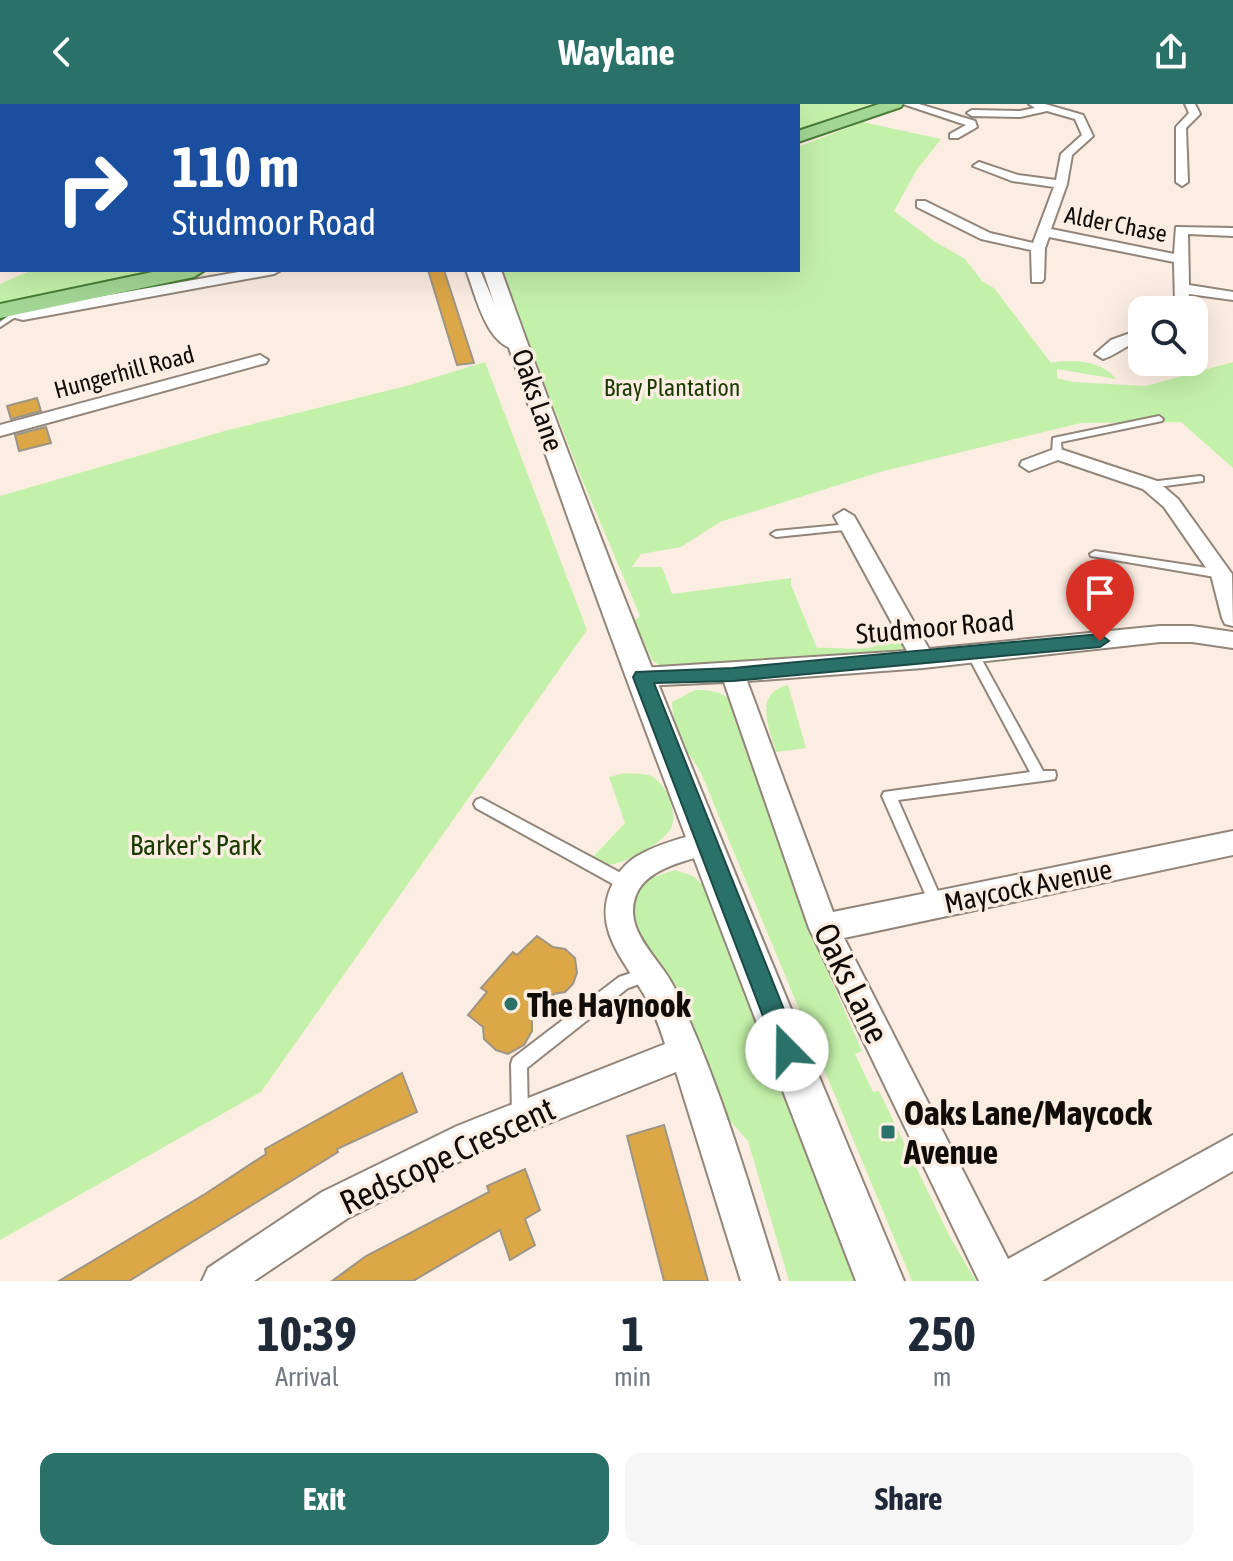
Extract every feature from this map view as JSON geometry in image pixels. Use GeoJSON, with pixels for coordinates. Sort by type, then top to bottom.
{"type":"FeatureCollection","features":[{"type":"Feature","properties":{"kind":"main road"},"geometry":{"type":"LineString","coordinates":[[800,136],[895,104]]}},
{"type":"Feature","properties":{"kind":"main road"},"geometry":{"type":"LineString","coordinates":[[7,314],[186,272]]}},
{"type":"Feature","properties":{"kind":"street"},"geometry":{"type":"LineString","coordinates":[[908,104],[971,123],[972,127],[954,136]]}},
{"type":"Feature","properties":{"kind":"street"},"geometry":{"type":"LineString","coordinates":[[1182,182],[1181,127],[1195,114],[1190,104]]}},
{"type":"Feature","properties":{"kind":"street"},"geometry":{"type":"LineString","coordinates":[[972,113],[1020,114],[1038,106],[1079,117],[1088,136],[1086,141],[1067,154],[1061,184],[1038,248],[1037,279]]}},
{"type":"Feature","properties":{"kind":"street"},"geometry":{"type":"LineString","coordinates":[[979,166],[1016,178],[1061,184]]}},
{"type":"Feature","properties":{"kind":"street"},"geometry":{"type":"LineString","coordinates":[[921,204],[986,236],[1038,248]]}},
{"type":"Feature","properties":{"kind":"street"},"geometry":{"type":"LineString","coordinates":[[1165,226],[1181,230],[1233,232]]}},
{"type":"Feature","properties":{"kind":"street"},"geometry":{"type":"LineString","coordinates":[[1180,296],[1181,230]]}},
{"type":"Feature","properties":{"kind":"street","name":"Alder Chase"},"geometry":{"type":"LineString","coordinates":[[1044,232],[1180,259]]}},
{"type":"Feature","properties":{"kind":"street"},"geometry":{"type":"LineString","coordinates":[[7,314],[262,272]]}},
{"type":"Feature","properties":{"kind":"street"},"geometry":{"type":"LineString","coordinates":[[474,272],[499,334],[519,346]]}},
{"type":"Feature","properties":{"kind":"street","name":"Oaks Lane"},"geometry":{"type":"LineString","coordinates":[[493,272],[549,436],[705,843],[880,1281]]}},
{"type":"Feature","properties":{"kind":"street"},"geometry":{"type":"LineString","coordinates":[[1181,288],[1233,296]]}},
{"type":"Feature","properties":{"kind":"street"},"geometry":{"type":"LineString","coordinates":[[1103,354],[1128,339]]}},
{"type":"Feature","properties":{"kind":"street","name":"Hungerhill Road"},"geometry":{"type":"LineString","coordinates":[[0,431],[260,360]]}},
{"type":"Feature","properties":{"kind":"street"},"geometry":{"type":"LineString","coordinates":[[1029,465],[1057,454],[1150,485],[1171,503],[1221,574],[1233,618]]}},
{"type":"Feature","properties":{"kind":"street"},"geometry":{"type":"LineString","coordinates":[[847,522],[923,659]]}},
{"type":"Feature","properties":{"kind":"street","name":"Studmoor Road"},"geometry":{"type":"LineString","coordinates":[[642,677],[733,674],[923,659],[1160,634],[1192,634],[1233,640]]}},
{"type":"Feature","properties":{"kind":"street","name":"Oaks Lane"},"geometry":{"type":"LineString","coordinates":[[733,674],[824,928],[999,1281]]}},
{"type":"Feature","properties":{"kind":"street"},"geometry":{"type":"LineString","coordinates":[[705,843],[645,864],[627,884],[618,908],[618,925],[662,994],[685,1052],[760,1281]]}},
{"type":"Feature","properties":{"kind":"street","name":"Maycock Avenue"},"geometry":{"type":"LineString","coordinates":[[824,928],[1233,843]]}},
{"type":"Feature","properties":{"kind":"street","name":"Redscope Crescent"},"geometry":{"type":"LineString","coordinates":[[221,1281],[335,1205],[469,1138],[685,1052]]}},
{"type":"Feature","properties":{"kind":"street"},"geometry":{"type":"LineString","coordinates":[[1005,1281],[1233,1152]]}},
{"type":"Feature","properties":{"kind":"lane"},"geometry":{"type":"LineString","coordinates":[[1057,454],[1056,440],[1159,419]]}},
{"type":"Feature","properties":{"kind":"lane"},"geometry":{"type":"LineString","coordinates":[[1150,485],[1200,479]]}},
{"type":"Feature","properties":{"kind":"lane"},"geometry":{"type":"LineString","coordinates":[[776,534],[847,522]]}},
{"type":"Feature","properties":{"kind":"lane"},"geometry":{"type":"LineString","coordinates":[[1095,554],[1221,574]]}},
{"type":"Feature","properties":{"kind":"lane"},"geometry":{"type":"LineString","coordinates":[[937,905],[889,796],[1045,775],[973,654]]}},
{"type":"Feature","properties":{"kind":"lane"},"geometry":{"type":"LineString","coordinates":[[481,804],[627,884]]}},
{"type":"Feature","properties":{"kind":"lane"},"geometry":{"type":"LineString","coordinates":[[520,1118],[519,1064],[624,982],[649,974]]}},
{"type":"Feature","properties":{"kind":"green space"},"geometry":{"type":"Polygon","coordinates":[[[800,104],[870,104],[800,128],[800,104]]]}},
{"type":"Feature","properties":{"kind":"green space","name":"Bray Plantation"},"geometry":{"type":"Polygon","coordinates":[[[863,122],[941,139],[916,171],[894,211],[934,241],[965,259],[982,281],[994,288],[1051,363],[1086,362],[1103,368],[1116,379],[1057,369],[1057,378],[1073,382],[1146,386],[1182,376],[1208,376],[1208,369],[1233,362],[1233,468],[1181,422],[1081,423],[880,472],[720,522],[681,547],[641,554],[632,567],[662,567],[672,594],[791,578],[791,585],[817,648],[873,647],[890,636],[897,625],[907,646],[903,653],[665,669],[652,660],[633,622],[640,616],[581,477],[501,272],[800,272],[800,146],[863,122]]]}},
{"type":"Feature","properties":{"kind":"green space"},"geometry":{"type":"Polygon","coordinates":[[[27,272],[151,272],[0,303],[0,284],[27,272]]]}},
{"type":"Feature","properties":{"kind":"green space","name":"Barker's Park"},"geometry":{"type":"Polygon","coordinates":[[[485,362],[587,630],[261,1092],[0,1240],[0,496],[221,432],[410,385],[485,362]]]}},
{"type":"Feature","properties":{"kind":"green space"},"geometry":{"type":"Polygon","coordinates":[[[788,685],[806,748],[776,752],[767,722],[767,703],[777,689],[788,685]]]}},
{"type":"Feature","properties":{"kind":"green space"},"geometry":{"type":"Polygon","coordinates":[[[695,690],[721,694],[732,700],[740,711],[774,830],[807,924],[862,1051],[855,1054],[873,1092],[879,1091],[950,1237],[976,1281],[912,1281],[701,773],[678,732],[672,702],[695,690]]]}},
{"type":"Feature","properties":{"kind":"green space"},"geometry":{"type":"Polygon","coordinates":[[[625,773],[648,775],[661,785],[672,805],[672,826],[642,853],[602,865],[590,860],[625,823],[609,777],[625,773]]]}},
{"type":"Feature","properties":{"kind":"green space"},"geometry":{"type":"Polygon","coordinates":[[[675,870],[693,876],[709,891],[862,1281],[789,1281],[748,1141],[718,1107],[634,936],[631,895],[642,881],[675,870]]]}},
{"type":"Feature","properties":{"kind":"building"},"geometry":{"type":"Polygon","coordinates":[[[429,272],[445,272],[474,363],[457,365],[429,272]]]}},
{"type":"Feature","properties":{"kind":"building"},"geometry":{"type":"Polygon","coordinates":[[[37,398],[41,411],[11,419],[7,406],[37,398]]]}},
{"type":"Feature","properties":{"kind":"building"},"geometry":{"type":"Polygon","coordinates":[[[46,427],[51,443],[19,451],[15,435],[46,427]]]}},
{"type":"Feature","properties":{"kind":"building","name":"The Haynook"},"geometry":{"type":"Polygon","coordinates":[[[537,936],[553,947],[565,949],[575,958],[577,973],[573,984],[565,992],[554,994],[532,1020],[532,1031],[524,1045],[508,1054],[496,1050],[484,1039],[483,1027],[468,1015],[487,992],[481,988],[513,952],[517,955],[537,936]]]}},
{"type":"Feature","properties":{"kind":"building"},"geometry":{"type":"Polygon","coordinates":[[[402,1073],[417,1112],[337,1149],[338,1152],[129,1281],[59,1281],[205,1194],[266,1154],[265,1149],[402,1073]]]}},
{"type":"Feature","properties":{"kind":"building"},"geometry":{"type":"Polygon","coordinates":[[[664,1125],[708,1281],[664,1281],[627,1136],[664,1125]]]}},
{"type":"Feature","properties":{"kind":"building"},"geometry":{"type":"Polygon","coordinates":[[[525,1169],[540,1210],[525,1219],[535,1245],[510,1260],[500,1230],[413,1281],[332,1281],[366,1256],[489,1192],[487,1186],[525,1169]]]}},
{"type":"Feature","properties":{"kind":"place","name":"The Haynook"},"geometry":{"type":"Point","coordinates":[511,1004]}},
{"type":"Feature","properties":{"kind":"place","name":"Oaks Lane/Maycock Avenue"},"geometry":{"type":"Point","coordinates":[888,1132]}},
{"type":"Feature","properties":{"kind":"route"},"geometry":{"type":"LineString","coordinates":[[787,1050],[642,677],[733,674],[1100,641]]}}]}
